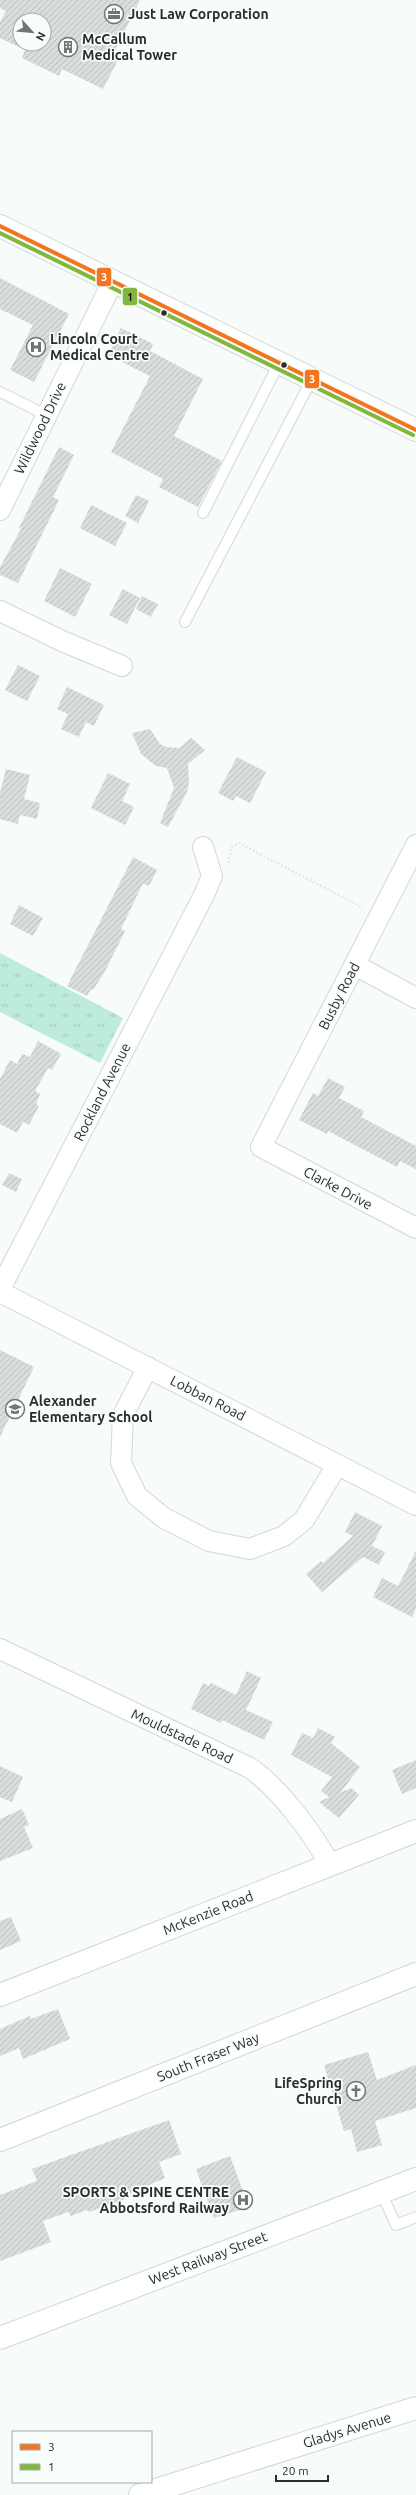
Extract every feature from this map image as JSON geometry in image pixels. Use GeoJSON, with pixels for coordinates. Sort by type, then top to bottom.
{"type":"FeatureCollection","features":[{"type":"Feature","properties":{"kind":"street"},"geometry":{"type":"LineString","coordinates":[[0,226],[416,430]]}},
{"type":"Feature","properties":{"kind":"street","name":"Wildwood Drive"},"geometry":{"type":"LineString","coordinates":[[0,510],[113,281]]}},
{"type":"Feature","properties":{"kind":"street"},"geometry":{"type":"LineString","coordinates":[[2,615],[122,666]]}},
{"type":"Feature","properties":{"kind":"street","name":"Busby Road"},"geometry":{"type":"LineString","coordinates":[[261,1148],[416,845]]}},
{"type":"Feature","properties":{"kind":"street","name":"Rockland Avenue"},"geometry":{"type":"LineString","coordinates":[[0,1289],[204,895],[212,876],[205,853]]}},
{"type":"Feature","properties":{"kind":"street"},"geometry":{"type":"LineString","coordinates":[[354,965],[416,998]]}},
{"type":"Feature","properties":{"kind":"street","name":"Clarke Drive"},"geometry":{"type":"LineString","coordinates":[[261,1148],[416,1228]]}},
{"type":"Feature","properties":{"kind":"street","name":"Lobban Road"},"geometry":{"type":"LineString","coordinates":[[0,1292],[416,1505]]}},
{"type":"Feature","properties":{"kind":"street"},"geometry":{"type":"LineString","coordinates":[[148,1367],[123,1415],[121,1463],[137,1496],[164,1518],[183,1528],[209,1541],[250,1549],[284,1536],[304,1520],[337,1465]]}},
{"type":"Feature","properties":{"kind":"street","name":"Mouldstade Road"},"geometry":{"type":"LineString","coordinates":[[0,1649],[250,1768],[265,1778],[276,1791],[321,1848],[329,1864]]}},
{"type":"Feature","properties":{"kind":"street","name":"McKenzie Road"},"geometry":{"type":"LineString","coordinates":[[0,1995],[329,1864],[416,1831]]}},
{"type":"Feature","properties":{"kind":"street","name":"South Fraser Way"},"geometry":{"type":"LineString","coordinates":[[0,2140],[416,1974]]}},
{"type":"Feature","properties":{"kind":"street","name":"West Railway Street"},"geometry":{"type":"LineString","coordinates":[[0,2338],[416,2179]]}},
{"type":"Feature","properties":{"kind":"street","name":"Gladys Avenue"},"geometry":{"type":"LineString","coordinates":[[140,2495],[416,2408]]}},
{"type":"Feature","properties":{"kind":"lane"},"geometry":{"type":"LineString","coordinates":[[203,513],[279,363]]}},
{"type":"Feature","properties":{"kind":"lane"},"geometry":{"type":"LineString","coordinates":[[185,622],[312,379]]}},
{"type":"Feature","properties":{"kind":"lane"},"geometry":{"type":"LineString","coordinates":[[0,392],[46,415]]}},
{"type":"Feature","properties":{"kind":"lane"},"geometry":{"type":"LineString","coordinates":[[381,2192],[396,2225],[416,2218]]}},
{"type":"Feature","properties":{"kind":"path"},"geometry":{"type":"LineString","coordinates":[[226,868],[232,847],[239,843],[379,916]]}},
{"type":"Feature","properties":{"kind":"green space"},"geometry":{"type":"Polygon","coordinates":[[[0,953],[123,1018],[100,1063],[0,1012],[0,953]]]}},
{"type":"Feature","properties":{"kind":"building","name":"McCallum Medical Tower"},"geometry":{"type":"Polygon","coordinates":[[[0,0],[140,0],[112,57],[118,60],[103,89],[62,69],[59,76],[22,58],[24,52],[52,52],[52,12],[12,12],[12,44],[0,38],[0,22],[6,11],[0,8],[0,0]]]}},
{"type":"Feature","properties":{"kind":"building","name":"Lincoln Court Medical Centre"},"geometry":{"type":"Polygon","coordinates":[[[0,278],[69,314],[34,382],[10,370],[33,325],[0,309],[0,278]]]}},
{"type":"Feature","properties":{"kind":"building"},"geometry":{"type":"Polygon","coordinates":[[[121,328],[153,344],[150,351],[203,379],[174,436],[222,461],[198,507],[159,487],[163,479],[111,452],[150,376],[108,355],[121,328]]]}},
{"type":"Feature","properties":{"kind":"building"},"geometry":{"type":"Polygon","coordinates":[[[59,447],[74,455],[53,497],[59,500],[18,583],[0,575],[0,567],[21,529],[19,528],[59,447]]]}},
{"type":"Feature","properties":{"kind":"building"},"geometry":{"type":"Polygon","coordinates":[[[136,495],[149,501],[138,523],[125,516],[136,495]]]}},
{"type":"Feature","properties":{"kind":"building"},"geometry":{"type":"Polygon","coordinates":[[[91,505],[127,523],[115,546],[80,528],[91,505]]]}},
{"type":"Feature","properties":{"kind":"building"},"geometry":{"type":"Polygon","coordinates":[[[60,568],[92,584],[75,617],[44,601],[60,568]]]}},
{"type":"Feature","properties":{"kind":"building"},"geometry":{"type":"Polygon","coordinates":[[[123,589],[140,598],[127,624],[109,615],[123,589]]]}},
{"type":"Feature","properties":{"kind":"building"},"geometry":{"type":"Polygon","coordinates":[[[142,596],[158,604],[151,617],[136,609],[142,596]]]}},
{"type":"Feature","properties":{"kind":"building"},"geometry":{"type":"Polygon","coordinates":[[[18,665],[40,676],[27,701],[5,690],[18,665]]]}},
{"type":"Feature","properties":{"kind":"building"},"geometry":{"type":"Polygon","coordinates":[[[67,687],[104,705],[94,726],[86,722],[79,737],[61,729],[68,714],[57,709],[67,687]]]}},
{"type":"Feature","properties":{"kind":"building"},"geometry":{"type":"Polygon","coordinates":[[[150,729],[160,744],[166,747],[179,748],[191,738],[205,750],[188,764],[189,782],[187,792],[168,827],[160,823],[174,788],[167,768],[156,766],[141,754],[132,733],[150,729]]]}},
{"type":"Feature","properties":{"kind":"building"},"geometry":{"type":"Polygon","coordinates":[[[237,757],[266,772],[250,803],[236,796],[233,801],[218,793],[237,757]]]}},
{"type":"Feature","properties":{"kind":"building"},"geometry":{"type":"Polygon","coordinates":[[[6,769],[30,775],[24,799],[40,803],[37,819],[20,815],[18,824],[0,819],[0,793],[6,769]]]}},
{"type":"Feature","properties":{"kind":"building"},"geometry":{"type":"Polygon","coordinates":[[[108,773],[130,784],[122,801],[134,807],[125,825],[91,808],[108,773]]]}},
{"type":"Feature","properties":{"kind":"building"},"geometry":{"type":"Polygon","coordinates":[[[133,857],[157,870],[149,886],[143,883],[121,929],[125,931],[104,973],[93,990],[91,989],[87,996],[67,986],[133,857]]]}},
{"type":"Feature","properties":{"kind":"building"},"geometry":{"type":"Polygon","coordinates":[[[19,905],[43,918],[33,936],[10,924],[19,905]]]}},
{"type":"Feature","properties":{"kind":"building"},"geometry":{"type":"Polygon","coordinates":[[[38,1041],[61,1054],[52,1070],[48,1068],[35,1091],[40,1094],[36,1104],[39,1106],[29,1125],[23,1122],[17,1133],[0,1124],[0,1079],[10,1060],[17,1064],[22,1054],[30,1057],[38,1041]]]}},
{"type":"Feature","properties":{"kind":"building"},"geometry":{"type":"Polygon","coordinates":[[[328,1078],[345,1087],[339,1098],[364,1111],[361,1117],[416,1146],[416,1169],[400,1161],[397,1167],[328,1131],[327,1134],[299,1120],[313,1093],[318,1096],[328,1078]]]}},
{"type":"Feature","properties":{"kind":"building"},"geometry":{"type":"Polygon","coordinates":[[[9,1173],[22,1179],[16,1192],[2,1185],[9,1173]]]}},
{"type":"Feature","properties":{"kind":"building"},"geometry":{"type":"Polygon","coordinates":[[[0,1350],[34,1367],[0,1437],[0,1350]]]}},
{"type":"Feature","properties":{"kind":"building"},"geometry":{"type":"Polygon","coordinates":[[[355,1512],[382,1526],[372,1546],[385,1552],[379,1565],[363,1557],[322,1592],[306,1574],[321,1561],[323,1563],[353,1536],[345,1532],[355,1512]]]}},
{"type":"Feature","properties":{"kind":"building"},"geometry":{"type":"Polygon","coordinates":[[[416,1551],[416,1608],[412,1617],[373,1597],[382,1578],[398,1586],[416,1551]]]}},
{"type":"Feature","properties":{"kind":"building"},"geometry":{"type":"Polygon","coordinates":[[[247,1671],[261,1678],[246,1710],[273,1722],[264,1740],[222,1720],[221,1723],[191,1709],[203,1683],[209,1686],[211,1683],[236,1695],[247,1671]]]}},
{"type":"Feature","properties":{"kind":"building"},"geometry":{"type":"Polygon","coordinates":[[[318,1728],[335,1737],[331,1743],[360,1767],[340,1793],[351,1788],[359,1795],[339,1818],[319,1802],[329,1797],[321,1791],[332,1777],[291,1755],[302,1733],[313,1738],[318,1728]]]}},
{"type":"Feature","properties":{"kind":"building"},"geometry":{"type":"Polygon","coordinates":[[[416,1760],[416,1788],[402,1794],[392,1770],[416,1760]]]}},
{"type":"Feature","properties":{"kind":"building"},"geometry":{"type":"Polygon","coordinates":[[[0,1766],[23,1777],[12,1802],[0,1797],[0,1766]]]}},
{"type":"Feature","properties":{"kind":"building"},"geometry":{"type":"Polygon","coordinates":[[[22,1809],[29,1825],[24,1827],[33,1848],[0,1861],[0,1819],[22,1809]]]}},
{"type":"Feature","properties":{"kind":"building"},"geometry":{"type":"Polygon","coordinates":[[[11,1917],[21,1941],[0,1950],[0,1921],[11,1917]]]}},
{"type":"Feature","properties":{"kind":"building"},"geometry":{"type":"Polygon","coordinates":[[[58,2009],[70,2039],[23,2059],[19,2048],[0,2056],[0,2029],[30,2016],[31,2019],[58,2009]]]}},
{"type":"Feature","properties":{"kind":"building","name":"LifeSpring Church"},"geometry":{"type":"Polygon","coordinates":[[[368,2052],[377,2080],[416,2065],[416,2108],[375,2121],[382,2145],[357,2152],[351,2129],[344,2131],[324,2065],[368,2052]]]}},
{"type":"Feature","properties":{"kind":"building"},"geometry":{"type":"Polygon","coordinates":[[[169,2120],[181,2154],[159,2162],[165,2178],[127,2195],[128,2198],[89,2212],[87,2210],[71,2216],[68,2212],[43,2221],[51,2242],[0,2261],[0,2195],[37,2181],[32,2169],[169,2120]]]}},
{"type":"Feature","properties":{"kind":"building"},"geometry":{"type":"Polygon","coordinates":[[[230,2156],[249,2207],[214,2218],[196,2169],[230,2156]]]}},
{"type":"Feature","properties":{"kind":"transit line","name":"3"},"geometry":{"type":"LineString","coordinates":[[0,226],[416,430]]}},
{"type":"Feature","properties":{"kind":"transit line","name":"1"},"geometry":{"type":"LineString","coordinates":[[0,233],[413,435]]}},
{"type":"Feature","properties":{"kind":"place","name":"Just Law Corporation"},"geometry":{"type":"Point","coordinates":[114,14]}},
{"type":"Feature","properties":{"kind":"place","name":"McCallum Medical Tower"},"geometry":{"type":"Point","coordinates":[68,47]}},
{"type":"Feature","properties":{"kind":"place","name":"Lincoln Court Medical Centre"},"geometry":{"type":"Point","coordinates":[36,347]}},
{"type":"Feature","properties":{"kind":"place","name":"Alexander Elementary School"},"geometry":{"type":"Point","coordinates":[15,1409]}},
{"type":"Feature","properties":{"kind":"place","name":"LifeSpring Church"},"geometry":{"type":"Point","coordinates":[356,2091]}},
{"type":"Feature","properties":{"kind":"place","name":"SPORTS & SPINE CENTRE Abbotsford Railway"},"geometry":{"type":"Point","coordinates":[243,2200]}}]}
